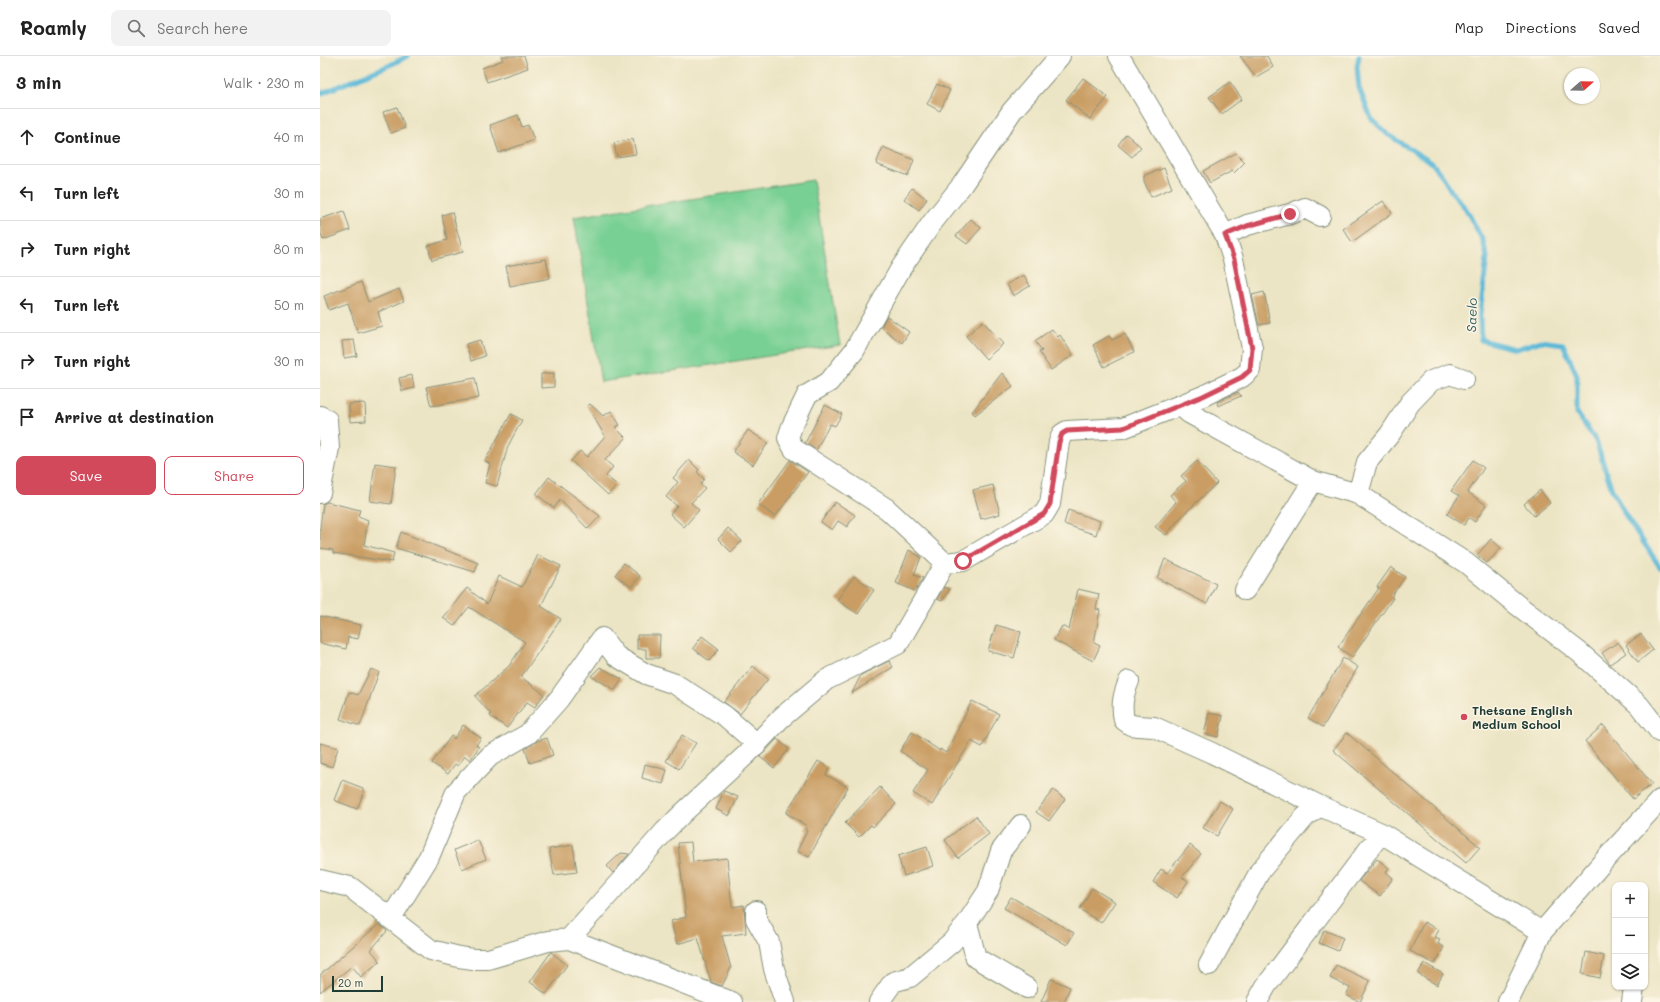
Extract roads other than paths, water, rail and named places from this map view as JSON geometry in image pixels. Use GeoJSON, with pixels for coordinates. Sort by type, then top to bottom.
{"type":"FeatureCollection","features":[{"type":"Feature","properties":{"kind":"street"},"geometry":{"type":"LineString","coordinates":[[1060,56],[1012,111],[962,185],[932,222],[901,268],[854,351],[829,382],[807,394],[788,438],[794,449],[887,509],[945,563],[963,561],[1044,514],[1050,504],[1059,442],[1062,434],[1067,431],[1123,428],[1210,393],[1242,377],[1250,370],[1252,348],[1234,259],[1225,235],[1118,56]]}},
{"type":"Feature","properties":{"kind":"street"},"geometry":{"type":"LineString","coordinates":[[1225,235],[1247,226],[1290,214],[1305,208],[1320,216]]}},
{"type":"Feature","properties":{"kind":"street"},"geometry":{"type":"LineString","coordinates":[[1358,494],[1367,462],[1390,434],[1410,403],[1431,381],[1450,374],[1464,379]]}},
{"type":"Feature","properties":{"kind":"street"},"geometry":{"type":"LineString","coordinates":[[1180,405],[1189,413],[1313,481],[1358,494],[1466,563],[1516,604],[1579,652],[1639,705],[1660,732]]}},
{"type":"Feature","properties":{"kind":"street"},"geometry":{"type":"LineString","coordinates":[[320,416],[327,420],[329,448],[320,493]]}},
{"type":"Feature","properties":{"kind":"street"},"geometry":{"type":"LineString","coordinates":[[1245,590],[1313,481]]}},
{"type":"Feature","properties":{"kind":"street"},"geometry":{"type":"LineString","coordinates":[[568,939],[665,831],[757,744],[781,718],[826,680],[898,644],[945,563]]}},
{"type":"Feature","properties":{"kind":"street"},"geometry":{"type":"LineString","coordinates":[[391,918],[429,857],[456,792],[490,756],[528,734],[559,699],[602,638],[616,656],[646,674],[675,684],[725,716],[757,744]]}},
{"type":"Feature","properties":{"kind":"street"},"geometry":{"type":"LineString","coordinates":[[1129,681],[1122,698],[1122,710],[1124,720],[1131,725],[1154,727],[1212,753],[1320,806],[1381,833],[1542,932]]}},
{"type":"Feature","properties":{"kind":"street"},"geometry":{"type":"LineString","coordinates":[[1508,1002],[1542,932],[1602,863],[1660,800]]}},
{"type":"Feature","properties":{"kind":"street"},"geometry":{"type":"LineString","coordinates":[[1209,965],[1260,871],[1305,817],[1320,806]]}},
{"type":"Feature","properties":{"kind":"street"},"geometry":{"type":"LineString","coordinates":[[879,1002],[894,982],[910,977],[952,942],[967,923],[988,891],[1001,851],[1021,825]]}},
{"type":"Feature","properties":{"kind":"street"},"geometry":{"type":"LineString","coordinates":[[1257,1002],[1266,986],[1381,833]]}},
{"type":"Feature","properties":{"kind":"street"},"geometry":{"type":"LineString","coordinates":[[320,880],[350,887],[431,950],[473,959],[488,959],[548,941],[568,939],[732,1002]]}},
{"type":"Feature","properties":{"kind":"street"},"geometry":{"type":"LineString","coordinates":[[756,912],[756,919],[769,942],[774,969],[785,1002]]}},
{"type":"Feature","properties":{"kind":"street"},"geometry":{"type":"LineString","coordinates":[[967,923],[976,958],[1004,973],[1027,988]]}},
{"type":"Feature","properties":{"kind":"street"},"geometry":{"type":"LineString","coordinates":[[1632,1002],[1634,990]]}},
{"type":"Feature","properties":{"kind":"waterway"},"geometry":{"type":"LineString","coordinates":[[320,94],[408,56]]}},
{"type":"Feature","properties":{"kind":"waterway","name":"Saelo"},"geometry":{"type":"LineString","coordinates":[[1359,56],[1357,67],[1359,88],[1371,118],[1387,134],[1432,163],[1443,177],[1451,191],[1466,209],[1483,241],[1487,257],[1480,315],[1481,340],[1516,349],[1541,341],[1563,344],[1577,375],[1577,413],[1596,441],[1612,490],[1626,516],[1660,567]]}},
{"type":"Feature","properties":{"kind":"place","name":"Thetsane English Medium School"},"geometry":{"type":"Point","coordinates":[1464,717]}}]}
